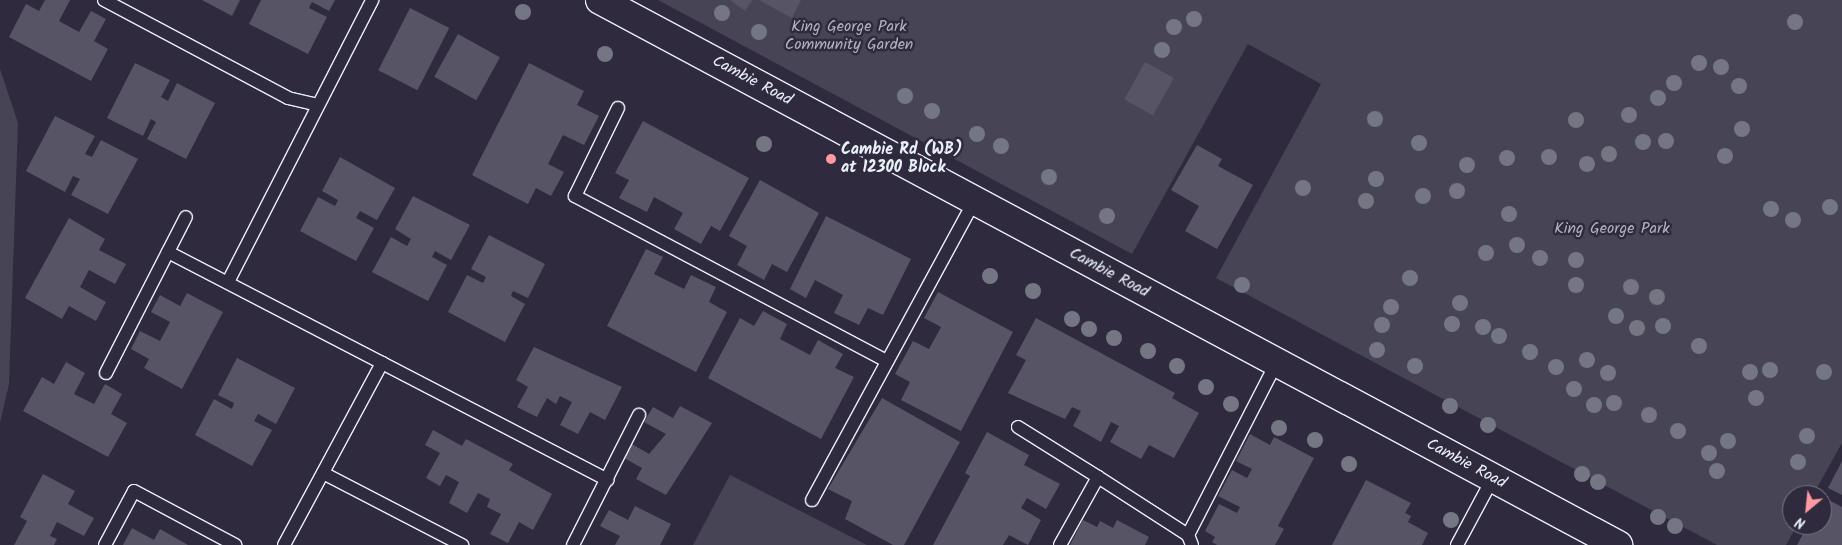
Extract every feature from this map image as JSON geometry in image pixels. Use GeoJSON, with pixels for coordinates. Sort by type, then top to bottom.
{"type":"FeatureCollection","features":[{"type":"Feature","properties":{"kind":"main road","name":"Cambie Road"},"geometry":{"type":"LineString","coordinates":[[600,0],[974,202],[1618,545]]}},
{"type":"Feature","properties":{"kind":"lane"},"geometry":{"type":"LineString","coordinates":[[104,0],[288,98],[318,106]]}},
{"type":"Feature","properties":{"kind":"lane"},"geometry":{"type":"LineString","coordinates":[[228,282],[372,0]]}},
{"type":"Feature","properties":{"kind":"lane"},"geometry":{"type":"LineString","coordinates":[[618,108],[575,196],[887,361]]}},
{"type":"Feature","properties":{"kind":"lane"},"geometry":{"type":"LineString","coordinates":[[812,500],[974,202]]}},
{"type":"Feature","properties":{"kind":"lane"},"geometry":{"type":"LineString","coordinates":[[106,373],[186,217]]}},
{"type":"Feature","properties":{"kind":"lane"},"geometry":{"type":"LineString","coordinates":[[168,252],[607,480]]}},
{"type":"Feature","properties":{"kind":"lane"},"geometry":{"type":"LineString","coordinates":[[1018,427],[1190,540],[1277,362]]}},
{"type":"Feature","properties":{"kind":"lane"},"geometry":{"type":"LineString","coordinates":[[284,545],[382,363]]}},
{"type":"Feature","properties":{"kind":"lane"},"geometry":{"type":"LineString","coordinates":[[573,545],[639,415]]}},
{"type":"Feature","properties":{"kind":"lane"},"geometry":{"type":"LineString","coordinates":[[323,473],[462,545]]}},
{"type":"Feature","properties":{"kind":"lane"},"geometry":{"type":"LineString","coordinates":[[1060,545],[1098,478]]}},
{"type":"Feature","properties":{"kind":"lane"},"geometry":{"type":"LineString","coordinates":[[1457,545],[1493,478]]}},
{"type":"Feature","properties":{"kind":"lane"},"geometry":{"type":"LineString","coordinates":[[105,545],[134,492],[235,545]]}},
{"type":"Feature","properties":{"kind":"green space","name":"King George Park"},"geometry":{"type":"Polygon","coordinates":[[[658,0],[1842,0],[1842,443],[1819,485],[1782,485],[1782,535],[1792,535],[1786,545],[1717,545],[1216,278],[1321,84],[1248,44],[1132,254],[658,0]]]}},
{"type":"Feature","properties":{"kind":"green space"},"geometry":{"type":"Polygon","coordinates":[[[0,69],[18,123],[9,384],[0,423],[0,69]]]}},
{"type":"Feature","properties":{"kind":"green space"},"geometry":{"type":"Polygon","coordinates":[[[730,475],[867,545],[693,545],[730,475]]]}},
{"type":"Feature","properties":{"kind":"building"},"geometry":{"type":"Polygon","coordinates":[[[45,0],[70,0],[59,21],[79,32],[91,11],[106,19],[94,41],[108,49],[91,81],[9,37],[26,4],[39,11],[45,0]]]}},
{"type":"Feature","properties":{"kind":"building"},"geometry":{"type":"Polygon","coordinates":[[[202,0],[240,0],[232,16],[202,0]]]}},
{"type":"Feature","properties":{"kind":"building"},"geometry":{"type":"Polygon","coordinates":[[[261,0],[335,0],[329,11],[312,2],[309,8],[327,17],[308,54],[249,24],[261,0]]]}},
{"type":"Feature","properties":{"kind":"building"},"geometry":{"type":"Polygon","coordinates":[[[730,0],[752,0],[745,11],[730,0]]]}},
{"type":"Feature","properties":{"kind":"building"},"geometry":{"type":"Polygon","coordinates":[[[759,0],[801,0],[792,18],[759,0]]]}},
{"type":"Feature","properties":{"kind":"building"},"geometry":{"type":"Polygon","coordinates":[[[410,8],[449,28],[417,90],[378,70],[410,8]]]}},
{"type":"Feature","properties":{"kind":"building"},"geometry":{"type":"Polygon","coordinates":[[[458,34],[500,57],[476,100],[434,77],[458,34]]]}},
{"type":"Feature","properties":{"kind":"building"},"geometry":{"type":"Polygon","coordinates":[[[1145,62],[1174,78],[1153,116],[1124,100],[1145,62]]]}},
{"type":"Feature","properties":{"kind":"building"},"geometry":{"type":"Polygon","coordinates":[[[135,63],[170,80],[161,97],[168,101],[177,83],[215,103],[186,159],[147,139],[156,122],[151,119],[143,136],[107,118],[135,63]]]}},
{"type":"Feature","properties":{"kind":"building"},"geometry":{"type":"Polygon","coordinates":[[[529,63],[584,91],[577,105],[599,116],[584,145],[563,135],[548,164],[564,172],[551,196],[536,188],[528,204],[472,175],[529,63]]]}},
{"type":"Feature","properties":{"kind":"building"},"geometry":{"type":"Polygon","coordinates":[[[55,116],[95,136],[85,154],[92,157],[101,140],[138,159],[108,214],[71,195],[80,179],[73,176],[65,192],[26,171],[55,116]]]}},
{"type":"Feature","properties":{"kind":"building"},"geometry":{"type":"Polygon","coordinates":[[[643,121],[749,178],[720,231],[711,226],[701,244],[674,229],[683,213],[654,197],[647,212],[619,198],[629,180],[615,173],[643,121]]]}},
{"type":"Feature","properties":{"kind":"building"},"geometry":{"type":"Polygon","coordinates":[[[1197,145],[1222,159],[1218,166],[1253,185],[1217,249],[1185,231],[1199,206],[1171,190],[1197,145]]]}},
{"type":"Feature","properties":{"kind":"building"},"geometry":{"type":"Polygon","coordinates":[[[340,157],[395,188],[377,220],[360,211],[356,218],[374,228],[356,261],[300,231],[318,197],[335,206],[338,200],[322,191],[340,157]]]}},
{"type":"Feature","properties":{"kind":"building"},"geometry":{"type":"Polygon","coordinates":[[[760,180],[819,213],[787,272],[772,264],[764,280],[737,265],[747,246],[729,236],[760,180]]]}},
{"type":"Feature","properties":{"kind":"building"},"geometry":{"type":"Polygon","coordinates":[[[413,196],[470,225],[451,260],[435,251],[432,257],[447,265],[428,301],[372,272],[391,237],[407,246],[411,239],[395,229],[413,196]]]}},
{"type":"Feature","properties":{"kind":"building"},"geometry":{"type":"Polygon","coordinates":[[[826,216],[911,259],[883,315],[868,308],[859,325],[834,313],[843,295],[815,280],[806,298],[790,289],[826,216]]]}},
{"type":"Feature","properties":{"kind":"building"},"geometry":{"type":"Polygon","coordinates":[[[69,218],[105,239],[99,250],[126,264],[115,284],[89,270],[80,287],[106,302],[96,321],[69,306],[62,319],[25,298],[69,218]]]}},
{"type":"Feature","properties":{"kind":"building"},"geometry":{"type":"Polygon","coordinates":[[[489,235],[545,264],[528,298],[513,291],[511,296],[525,304],[505,342],[448,312],[467,275],[483,283],[486,277],[471,269],[489,235]]]}},
{"type":"Feature","properties":{"kind":"building"},"geometry":{"type":"Polygon","coordinates":[[[646,249],[663,257],[654,274],[684,289],[691,275],[716,287],[709,302],[727,312],[696,372],[607,326],[646,249]]]}},
{"type":"Feature","properties":{"kind":"building"},"geometry":{"type":"Polygon","coordinates":[[[938,292],[1013,332],[961,431],[901,400],[910,382],[895,374],[913,341],[929,349],[941,327],[924,318],[938,292]]]}},
{"type":"Feature","properties":{"kind":"building"},"geometry":{"type":"Polygon","coordinates":[[[187,293],[223,312],[182,389],[144,368],[149,359],[131,349],[140,331],[160,341],[170,322],[151,312],[160,295],[180,306],[187,293]]]}},
{"type":"Feature","properties":{"kind":"building"},"geometry":{"type":"Polygon","coordinates":[[[763,311],[787,324],[780,339],[810,355],[818,340],[843,354],[835,368],[854,377],[821,439],[708,378],[740,318],[754,326],[763,311]]]}},
{"type":"Feature","properties":{"kind":"building"},"geometry":{"type":"Polygon","coordinates":[[[1036,318],[1175,393],[1172,398],[1199,413],[1174,458],[1149,445],[1141,459],[1110,442],[1119,426],[1111,422],[1101,442],[1073,426],[1081,411],[1072,407],[1065,419],[1008,393],[1026,360],[1016,355],[1036,318]]]}},
{"type":"Feature","properties":{"kind":"building"},"geometry":{"type":"Polygon","coordinates":[[[534,347],[622,387],[605,420],[590,412],[578,434],[560,425],[572,402],[560,396],[556,404],[547,398],[537,417],[517,407],[528,387],[516,380],[534,347]]]}},
{"type":"Feature","properties":{"kind":"building"},"geometry":{"type":"Polygon","coordinates":[[[237,358],[295,388],[276,424],[258,414],[254,421],[272,430],[252,466],[195,435],[214,399],[232,409],[234,403],[218,395],[237,358]]]}},
{"type":"Feature","properties":{"kind":"building"},"geometry":{"type":"Polygon","coordinates":[[[66,362],[85,373],[74,394],[94,404],[105,384],[122,394],[111,414],[127,423],[108,457],[23,411],[42,377],[54,384],[66,362]]]}},
{"type":"Feature","properties":{"kind":"building"},"geometry":{"type":"Polygon","coordinates":[[[882,398],[960,442],[904,545],[893,545],[845,519],[852,501],[828,489],[882,398]]]}},
{"type":"Feature","properties":{"kind":"building"},"geometry":{"type":"Polygon","coordinates":[[[680,406],[712,423],[666,495],[636,479],[642,468],[624,458],[632,444],[649,454],[666,434],[644,422],[653,407],[673,418],[680,406]]]}},
{"type":"Feature","properties":{"kind":"building"},"geometry":{"type":"Polygon","coordinates":[[[433,430],[462,446],[466,439],[513,464],[509,470],[552,494],[533,530],[519,522],[508,543],[490,534],[501,514],[487,507],[490,499],[478,493],[467,513],[449,503],[459,482],[446,475],[440,486],[426,478],[440,453],[425,445],[433,430]]]}},
{"type":"Feature","properties":{"kind":"building"},"geometry":{"type":"Polygon","coordinates":[[[987,432],[1029,455],[1024,465],[1060,484],[1046,509],[1027,498],[1021,508],[1041,520],[1028,545],[1009,535],[1003,545],[933,545],[970,476],[965,473],[987,432]]]}},
{"type":"Feature","properties":{"kind":"building"},"geometry":{"type":"Polygon","coordinates":[[[1250,434],[1270,445],[1274,437],[1314,458],[1278,526],[1284,529],[1275,545],[1217,545],[1212,542],[1215,537],[1205,531],[1219,504],[1237,513],[1240,507],[1218,496],[1232,470],[1247,478],[1252,469],[1236,461],[1250,434]]]}},
{"type":"Feature","properties":{"kind":"building"},"geometry":{"type":"Polygon","coordinates":[[[1842,461],[1842,495],[1832,490],[1832,485],[1830,485],[1842,461]]]}},
{"type":"Feature","properties":{"kind":"building"},"geometry":{"type":"Polygon","coordinates":[[[43,474],[75,491],[68,504],[94,518],[84,536],[57,522],[50,536],[57,539],[54,545],[14,545],[27,521],[20,517],[43,474]]]}},
{"type":"Feature","properties":{"kind":"building"},"geometry":{"type":"Polygon","coordinates":[[[1366,480],[1411,503],[1405,513],[1411,516],[1408,522],[1428,533],[1422,545],[1332,545],[1366,480]]]}},
{"type":"Feature","properties":{"kind":"building"},"geometry":{"type":"Polygon","coordinates":[[[1832,502],[1842,507],[1842,545],[1797,545],[1802,535],[1832,535],[1832,502]]]}},
{"type":"Feature","properties":{"kind":"building"},"geometry":{"type":"Polygon","coordinates":[[[635,506],[671,524],[660,545],[615,545],[620,536],[600,526],[609,510],[628,520],[635,506]]]}},
{"type":"Feature","properties":{"kind":"building"},"geometry":{"type":"Polygon","coordinates":[[[1083,520],[1097,527],[1100,521],[1113,528],[1117,520],[1149,537],[1145,545],[1070,545],[1083,520]]]}},
{"type":"Feature","properties":{"kind":"building"},"geometry":{"type":"Polygon","coordinates":[[[132,528],[154,540],[160,529],[188,545],[123,545],[132,528]]]}},
{"type":"Feature","properties":{"kind":"place","name":"Cambie Rd (WB) at 12300 Block"},"geometry":{"type":"Point","coordinates":[831,159]}},
{"type":"Feature","properties":{"kind":"park label","name":"King George Park Community Garden"},"geometry":{"type":"Point","coordinates":[849,36]}}]}
